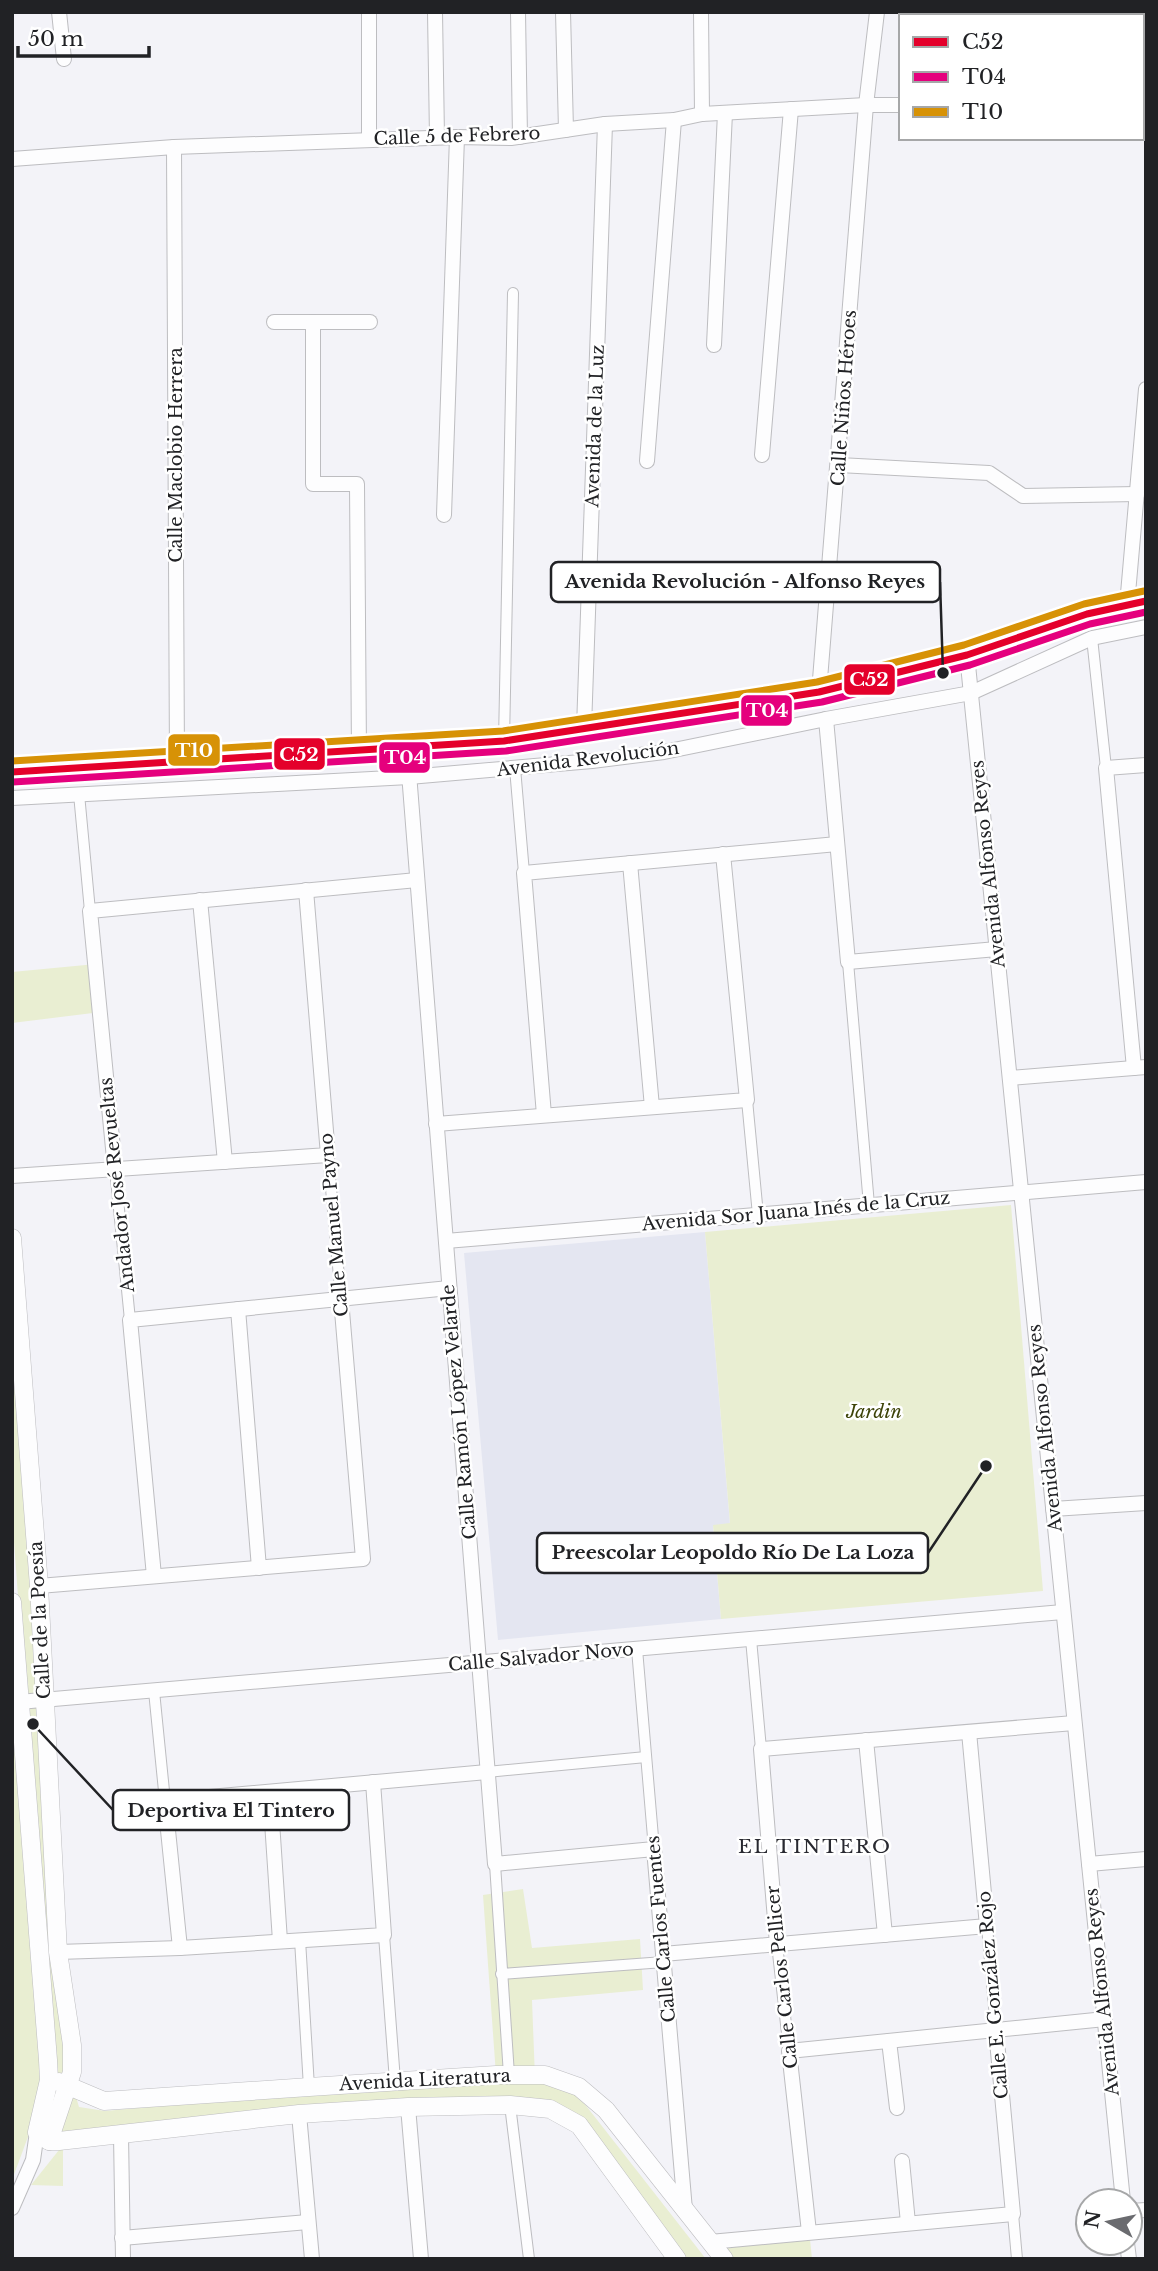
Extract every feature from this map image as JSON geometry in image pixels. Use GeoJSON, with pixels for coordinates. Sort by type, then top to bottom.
{"type":"FeatureCollection","features":[{"type":"Feature","properties":{"kind":"main road","name":"Avenida Revolución"},"geometry":{"type":"LineString","coordinates":[[12,772],[504,741],[819,692],[967,655],[1087,614],[1137,603]]}},
{"type":"Feature","properties":{"kind":"street"},"geometry":{"type":"LineString","coordinates":[[59,12],[64,59]]}},
{"type":"Feature","properties":{"kind":"street"},"geometry":{"type":"LineString","coordinates":[[369,12],[369,140]]}},
{"type":"Feature","properties":{"kind":"street"},"geometry":{"type":"LineString","coordinates":[[435,12],[437,137]]}},
{"type":"Feature","properties":{"kind":"street"},"geometry":{"type":"LineString","coordinates":[[518,12],[520,137]]}},
{"type":"Feature","properties":{"kind":"street"},"geometry":{"type":"LineString","coordinates":[[563,12],[566,130]]}},
{"type":"Feature","properties":{"kind":"street"},"geometry":{"type":"LineString","coordinates":[[701,12],[702,114]]}},
{"type":"Feature","properties":{"kind":"street","name":"Calle Niños Héroes"},"geometry":{"type":"LineString","coordinates":[[819,692],[866,105],[877,12]]}},
{"type":"Feature","properties":{"kind":"street","name":"Calle 5 de Febrero"},"geometry":{"type":"LineString","coordinates":[[12,159],[174,146],[437,137],[520,137],[605,124],[674,120],[702,114],[899,105]]}},
{"type":"Feature","properties":{"kind":"street"},"geometry":{"type":"LineString","coordinates":[[762,454],[791,109]]}},
{"type":"Feature","properties":{"kind":"street"},"geometry":{"type":"LineString","coordinates":[[714,345],[725,113]]}},
{"type":"Feature","properties":{"kind":"street"},"geometry":{"type":"LineString","coordinates":[[647,461],[674,120]]}},
{"type":"Feature","properties":{"kind":"street","name":"Avenida de la Luz"},"geometry":{"type":"LineString","coordinates":[[584,728],[605,124]]}},
{"type":"Feature","properties":{"kind":"street"},"geometry":{"type":"LineString","coordinates":[[444,515],[457,137]]}},
{"type":"Feature","properties":{"kind":"street","name":"Calle Maclobio Herrera"},"geometry":{"type":"LineString","coordinates":[[174,146],[177,763]]}},
{"type":"Feature","properties":{"kind":"street"},"geometry":{"type":"LineString","coordinates":[[504,741],[513,293]]}},
{"type":"Feature","properties":{"kind":"street"},"geometry":{"type":"LineString","coordinates":[[274,322],[369,322]]}},
{"type":"Feature","properties":{"kind":"street"},"geometry":{"type":"LineString","coordinates":[[313,322],[313,484],[356,484],[359,752]]}},
{"type":"Feature","properties":{"kind":"street"},"geometry":{"type":"LineString","coordinates":[[1137,603],[1137,494],[1146,389]]}},
{"type":"Feature","properties":{"kind":"street"},"geometry":{"type":"LineString","coordinates":[[839,465],[989,473],[1023,496],[1137,494]]}},
{"type":"Feature","properties":{"kind":"street","name":"Avenida Revolución"},"geometry":{"type":"LineString","coordinates":[[12,798],[409,778],[664,752],[971,693],[1092,638],[1146,627]]}},
{"type":"Feature","properties":{"kind":"street"},"geometry":{"type":"LineString","coordinates":[[1010,1078],[1140,1067],[1092,638]]}},
{"type":"Feature","properties":{"kind":"street","name":"Avenida Alfonso Reyes"},"geometry":{"type":"LineString","coordinates":[[967,655],[1122,2187]]}},
{"type":"Feature","properties":{"kind":"street"},"geometry":{"type":"LineString","coordinates":[[826,719],[869,1205]]}},
{"type":"Feature","properties":{"kind":"street","name":"Calle Ramón López Velarde"},"geometry":{"type":"LineString","coordinates":[[407,748],[495,1864],[509,2075]]}},
{"type":"Feature","properties":{"kind":"street"},"geometry":{"type":"LineString","coordinates":[[1105,768],[1146,765]]}},
{"type":"Feature","properties":{"kind":"street"},"geometry":{"type":"LineString","coordinates":[[516,768],[544,1115]]}},
{"type":"Feature","properties":{"kind":"street","name":"Andador José Revueltas"},"geometry":{"type":"LineString","coordinates":[[79,794],[155,1576]]}},
{"type":"Feature","properties":{"kind":"street"},"geometry":{"type":"LineString","coordinates":[[524,873],[837,844]]}},
{"type":"Feature","properties":{"kind":"street"},"geometry":{"type":"LineString","coordinates":[[723,855],[758,1214]]}},
{"type":"Feature","properties":{"kind":"street"},"geometry":{"type":"LineString","coordinates":[[630,863],[652,1107]]}},
{"type":"Feature","properties":{"kind":"street"},"geometry":{"type":"LineString","coordinates":[[90,911],[417,880]]}},
{"type":"Feature","properties":{"kind":"street","name":"Calle Manuel Payno"},"geometry":{"type":"LineString","coordinates":[[259,1568],[363,1559],[306,890]]}},
{"type":"Feature","properties":{"kind":"street"},"geometry":{"type":"LineString","coordinates":[[200,900],[225,1162]]}},
{"type":"Feature","properties":{"kind":"street"},"geometry":{"type":"LineString","coordinates":[[848,962],[997,948]]}},
{"type":"Feature","properties":{"kind":"street"},"geometry":{"type":"LineString","coordinates":[[436,1124],[747,1100]]}},
{"type":"Feature","properties":{"kind":"street"},"geometry":{"type":"LineString","coordinates":[[12,1176],[328,1155]]}},
{"type":"Feature","properties":{"kind":"street","name":"Avenida Sor Juana Inés de la Cruz"},"geometry":{"type":"LineString","coordinates":[[446,1241],[1146,1182]]}},
{"type":"Feature","properties":{"kind":"street","name":"Calle de la Poesía"},"geometry":{"type":"LineString","coordinates":[[12,1238],[39,1586],[58,1952],[72,2045],[69,2085],[12,2208]]}},
{"type":"Feature","properties":{"kind":"street"},"geometry":{"type":"LineString","coordinates":[[130,1320],[449,1288]]}},
{"type":"Feature","properties":{"kind":"street"},"geometry":{"type":"LineString","coordinates":[[39,1586],[259,1568],[237,1309]]}},
{"type":"Feature","properties":{"kind":"street"},"geometry":{"type":"LineString","coordinates":[[1053,1509],[1146,1503]]}},
{"type":"Feature","properties":{"kind":"street","name":"Calle de la Poesía"},"geometry":{"type":"LineString","coordinates":[[12,1602],[49,2080],[43,2137]]}},
{"type":"Feature","properties":{"kind":"street","name":"Calle Salvador Novo"},"geometry":{"type":"LineString","coordinates":[[19,1702],[1063,1612]]}},
{"type":"Feature","properties":{"kind":"street","name":"Calle Carlos Pellicer"},"geometry":{"type":"LineString","coordinates":[[751,1639],[778,1944],[809,2232]]}},
{"type":"Feature","properties":{"kind":"street","name":"Calle Carlos Fuentes"},"geometry":{"type":"LineString","coordinates":[[637,1649],[685,2210]]}},
{"type":"Feature","properties":{"kind":"street"},"geometry":{"type":"LineString","coordinates":[[154,1691],[180,1948]]}},
{"type":"Feature","properties":{"kind":"street"},"geometry":{"type":"LineString","coordinates":[[761,1749],[1074,1723]]}},
{"type":"Feature","properties":{"kind":"street","name":"Calle E. González Rojo"},"geometry":{"type":"LineString","coordinates":[[969,1732],[1017,2259]]}},
{"type":"Feature","properties":{"kind":"street"},"geometry":{"type":"LineString","coordinates":[[866,1740],[885,1935]]}},
{"type":"Feature","properties":{"kind":"street"},"geometry":{"type":"LineString","coordinates":[[165,1801],[646,1757]]}},
{"type":"Feature","properties":{"kind":"street"},"geometry":{"type":"LineString","coordinates":[[373,1782],[395,2081]]}},
{"type":"Feature","properties":{"kind":"street"},"geometry":{"type":"LineString","coordinates":[[270,1792],[280,1941]]}},
{"type":"Feature","properties":{"kind":"street"},"geometry":{"type":"LineString","coordinates":[[495,1864],[654,1849]]}},
{"type":"Feature","properties":{"kind":"street"},"geometry":{"type":"LineString","coordinates":[[1089,1864],[1146,1859]]}},
{"type":"Feature","properties":{"kind":"street"},"geometry":{"type":"LineString","coordinates":[[501,1974],[778,1944],[987,1926]]}},
{"type":"Feature","properties":{"kind":"street"},"geometry":{"type":"LineString","coordinates":[[58,1952],[180,1948],[384,1935]]}},
{"type":"Feature","properties":{"kind":"street"},"geometry":{"type":"LineString","coordinates":[[300,1940],[309,2087]]}},
{"type":"Feature","properties":{"kind":"street"},"geometry":{"type":"LineString","coordinates":[[789,2051],[1105,2020]]}},
{"type":"Feature","properties":{"kind":"street"},"geometry":{"type":"LineString","coordinates":[[889,2041],[897,2108]]}},
{"type":"Feature","properties":{"kind":"street","name":"Avenida Literatura"},"geometry":{"type":"LineString","coordinates":[[49,2080],[69,2085],[104,2101],[395,2081],[545,2075],[579,2087],[606,2110],[724,2259]]}},
{"type":"Feature","properties":{"kind":"street"},"geometry":{"type":"LineString","coordinates":[[510,2105],[529,2259]]}},
{"type":"Feature","properties":{"kind":"street","name":"Avenida Literatura"},"geometry":{"type":"LineString","coordinates":[[43,2137],[121,2135],[299,2114],[408,2107],[510,2105],[550,2109],[579,2125],[677,2259]]}},
{"type":"Feature","properties":{"kind":"street"},"geometry":{"type":"LineString","coordinates":[[408,2107],[421,2259]]}},
{"type":"Feature","properties":{"kind":"street"},"geometry":{"type":"LineString","coordinates":[[299,2114],[312,2259]]}},
{"type":"Feature","properties":{"kind":"street"},"geometry":{"type":"LineString","coordinates":[[121,2135],[123,2259]]}},
{"type":"Feature","properties":{"kind":"street"},"geometry":{"type":"LineString","coordinates":[[902,2161],[908,2223]]}},
{"type":"Feature","properties":{"kind":"street"},"geometry":{"type":"LineString","coordinates":[[710,2242],[1013,2214]]}},
{"type":"Feature","properties":{"kind":"street"},"geometry":{"type":"LineString","coordinates":[[122,2238],[308,2222]]}},
{"type":"Feature","properties":{"kind":"shaded area"},"geometry":{"type":"Polygon","coordinates":[[[705,1232],[730,1524],[713,1526],[721,1619],[498,1640],[464,1253],[705,1232]]]}},
{"type":"Feature","properties":{"kind":"green space"},"geometry":{"type":"Polygon","coordinates":[[[96,964],[101,1012],[12,1023],[12,972],[96,964]]]}},
{"type":"Feature","properties":{"kind":"green space","name":"Jardin"},"geometry":{"type":"Polygon","coordinates":[[[1011,1205],[1043,1591],[721,1619],[713,1525],[730,1523],[705,1232],[1011,1205]]]}},
{"type":"Feature","properties":{"kind":"green space"},"geometry":{"type":"Polygon","coordinates":[[[12,1305],[53,1943],[64,2057],[79,2107],[105,2111],[496,2075],[483,1895],[523,1889],[532,1948],[640,1939],[643,1990],[532,2000],[535,2078],[546,2078],[580,2098],[706,2259],[677,2259],[566,2109],[496,2105],[63,2140],[63,2186],[31,2185],[59,2150],[12,1515],[12,1305]]]}},
{"type":"Feature","properties":{"kind":"green space"},"geometry":{"type":"Polygon","coordinates":[[[12,1598],[49,2080],[12,2180],[12,1598]]]}},
{"type":"Feature","properties":{"kind":"green space"},"geometry":{"type":"Polygon","coordinates":[[[810,2239],[812,2259],[733,2259],[724,2247],[810,2239]]]}},
{"type":"Feature","properties":{"kind":"transit line","name":"T10"},"geometry":{"type":"LineString","coordinates":[[12,761],[503,731],[817,682],[964,645],[1084,604],[1144,591]]}},
{"type":"Feature","properties":{"kind":"transit line","name":"C52"},"geometry":{"type":"LineString","coordinates":[[12,772],[504,741],[819,692],[967,655],[1087,614],[1146,601]]}},
{"type":"Feature","properties":{"kind":"transit line","name":"T04"},"geometry":{"type":"LineString","coordinates":[[13,782],[506,751],[822,702],[970,665],[1090,624],[1146,612]]}},
{"type":"Feature","properties":{"kind":"place","name":"Avenida Revolución - Alfonso Reyes"},"geometry":{"type":"Point","coordinates":[943,673]}},
{"type":"Feature","properties":{"kind":"place","name":"Preescolar Leopoldo Río De La Loza"},"geometry":{"type":"Point","coordinates":[986,1466]}},
{"type":"Feature","properties":{"kind":"place","name":"Deportiva El Tintero"},"geometry":{"type":"Point","coordinates":[33,1724]}},
{"type":"Feature","properties":{"kind":"district","name":"EL TINTERO"},"geometry":{"type":"Point","coordinates":[815,1846]}}]}
